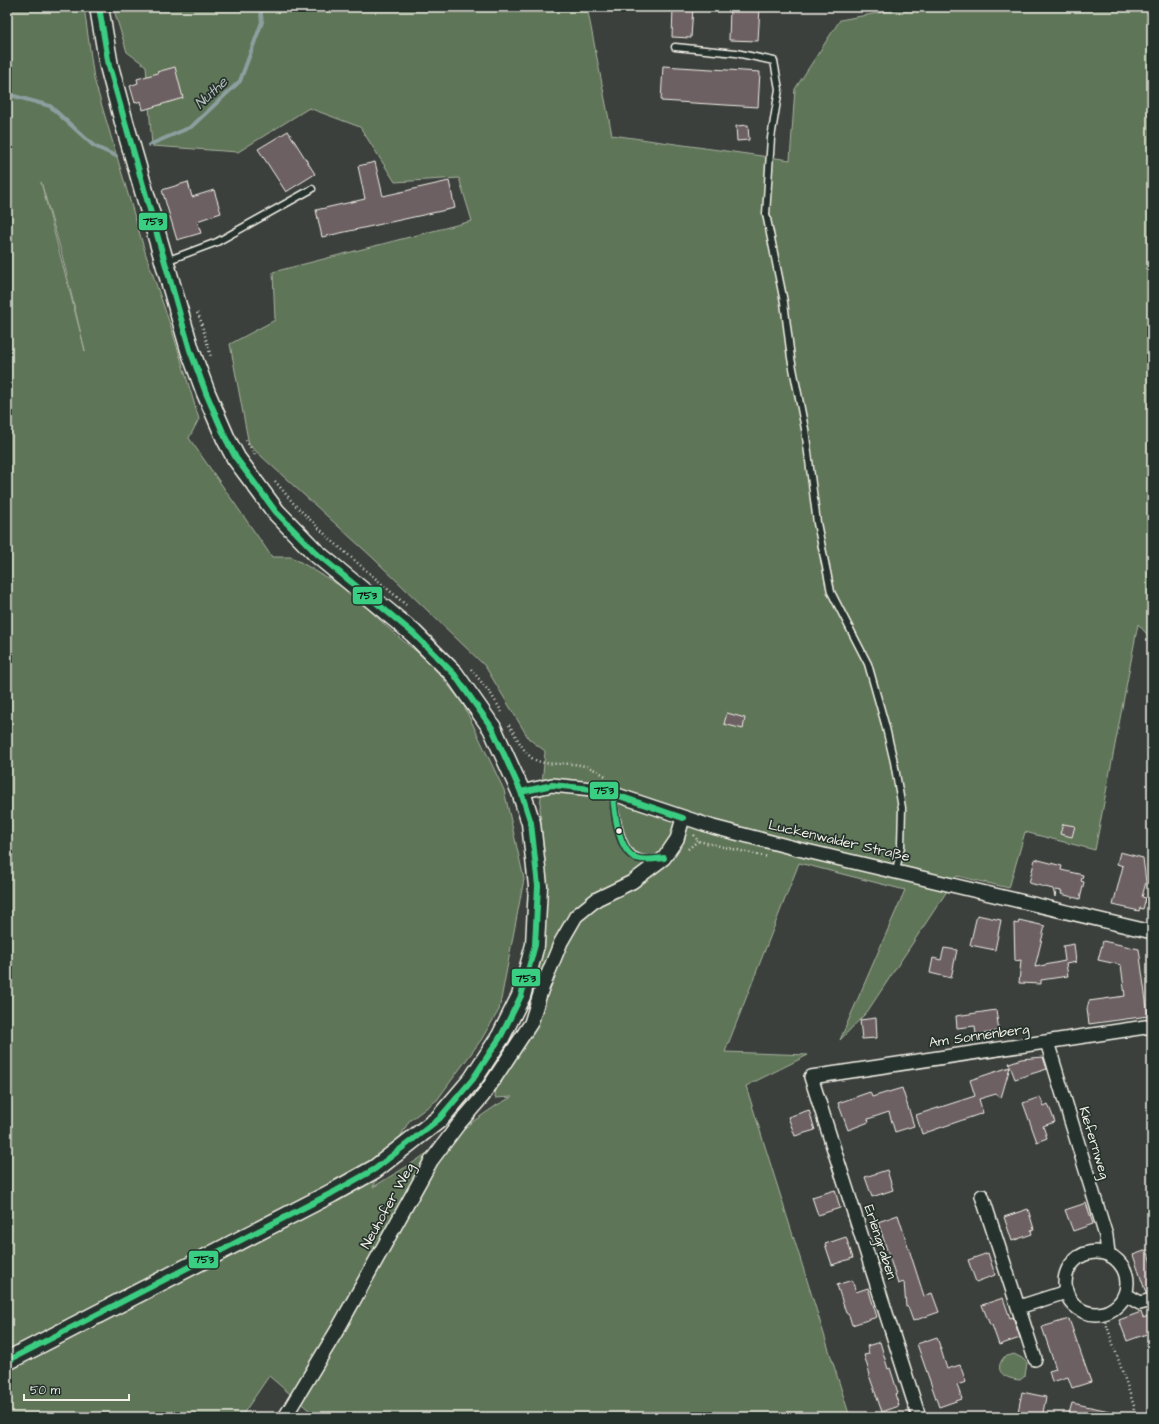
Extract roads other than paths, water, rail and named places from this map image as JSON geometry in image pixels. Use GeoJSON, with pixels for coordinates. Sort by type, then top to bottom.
{"type":"FeatureCollection","features":[{"type":"Feature","properties":{"kind":"main road"},"geometry":{"type":"LineString","coordinates":[[7,1361],[351,1183],[375,1169],[439,1119],[473,1079],[501,1036],[521,996],[535,945],[538,886],[530,824],[520,792],[492,728],[454,674],[413,632],[316,553],[276,512],[236,458],[226,439],[206,393],[190,350],[164,262],[109,66],[99,7]]}},
{"type":"Feature","properties":{"kind":"street","name":"Luckenwalder Straße"},"geometry":{"type":"LineString","coordinates":[[520,792],[552,786],[602,790],[683,818],[798,849],[1152,932]]}},
{"type":"Feature","properties":{"kind":"street","name":"Neuhofer Weg"},"geometry":{"type":"LineString","coordinates":[[285,1417],[339,1328],[431,1161],[458,1124],[483,1096],[531,1023],[541,991],[561,942],[576,916],[598,899],[632,882],[664,858],[677,839],[683,818]]}},
{"type":"Feature","properties":{"kind":"street","name":"Am Sonnenberg"},"geometry":{"type":"LineString","coordinates":[[811,1077],[1152,1026]]}},
{"type":"Feature","properties":{"kind":"street","name":"Kiefernweg"},"geometry":{"type":"LineString","coordinates":[[1046,1042],[1106,1236],[1108,1253]]}},
{"type":"Feature","properties":{"kind":"street","name":"Erlengraben"},"geometry":{"type":"LineString","coordinates":[[811,1077],[919,1417]]}},
{"type":"Feature","properties":{"kind":"street"},"geometry":{"type":"LineString","coordinates":[[982,1196],[1035,1359]]}},
{"type":"Feature","properties":{"kind":"street"},"geometry":{"type":"LineString","coordinates":[[1095,1251],[1108,1253],[1121,1262],[1128,1276],[1126,1295],[1115,1309],[1103,1314],[1083,1312],[1073,1304],[1066,1292],[1065,1279],[1070,1266],[1077,1257],[1095,1251]]}},
{"type":"Feature","properties":{"kind":"street"},"geometry":{"type":"LineString","coordinates":[[1019,1307],[1066,1292]]}},
{"type":"Feature","properties":{"kind":"street"},"geometry":{"type":"LineString","coordinates":[[1126,1295],[1140,1303],[1152,1300]]}},
{"type":"Feature","properties":{"kind":"lane"},"geometry":{"type":"LineString","coordinates":[[675,47],[736,53],[774,61],[779,89],[771,138],[766,214],[784,302],[791,358],[805,429],[817,523],[831,592],[868,664],[894,762],[902,808],[901,846],[896,871]]}},
{"type":"Feature","properties":{"kind":"lane"},"geometry":{"type":"LineString","coordinates":[[164,262],[217,242],[312,189]]}},
{"type":"Feature","properties":{"kind":"lane"},"geometry":{"type":"LineString","coordinates":[[613,793],[615,816],[623,841],[632,855],[650,860],[664,858]]}},
{"type":"Feature","properties":{"kind":"waterway","name":"Nuthe"},"geometry":{"type":"LineString","coordinates":[[149,145],[191,127],[240,81],[262,22],[260,7]]}},
{"type":"Feature","properties":{"kind":"waterway","name":"Nuthe"},"geometry":{"type":"LineString","coordinates":[[7,94],[50,106],[94,146],[116,156]]}}]}
